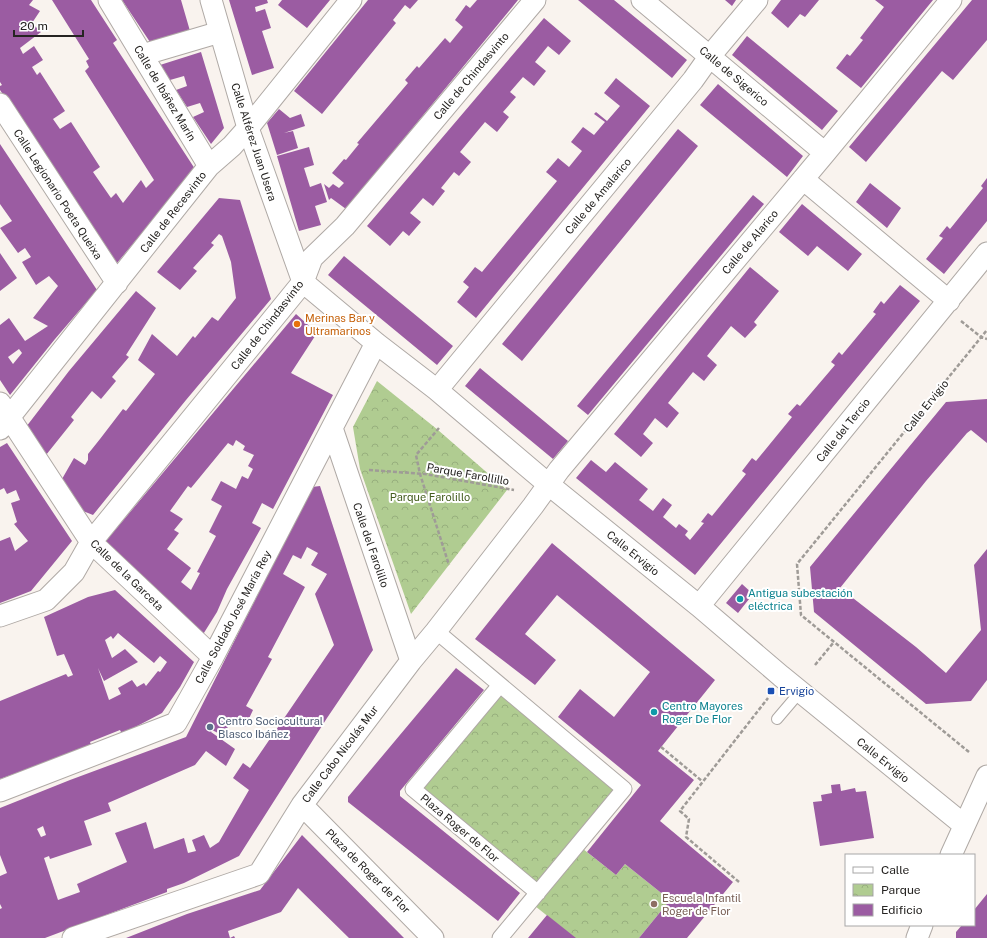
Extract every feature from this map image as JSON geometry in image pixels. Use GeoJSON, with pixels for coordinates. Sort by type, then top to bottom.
{"type":"FeatureCollection","features":[{"type":"Feature","properties":{"kind":"street","name":"Calle de Ibáñez Marín"},"geometry":{"type":"LineString","coordinates":[[109,0],[209,166]]}},
{"type":"Feature","properties":{"kind":"street","name":"Calle Alférez Juan Usera"},"geometry":{"type":"LineString","coordinates":[[211,0],[248,128],[302,282]]}},
{"type":"Feature","properties":{"kind":"street","name":"Calle de Recesvinto"},"geometry":{"type":"LineString","coordinates":[[3,417],[117,284],[209,166],[232,146],[248,128],[351,0]]}},
{"type":"Feature","properties":{"kind":"street","name":"Calle de Chindasvinto"},"geometry":{"type":"LineString","coordinates":[[0,616],[46,600],[74,572],[91,542],[302,282],[312,258],[345,226],[535,0]]}},
{"type":"Feature","properties":{"kind":"street","name":"Calle de Sigerico"},"geometry":{"type":"LineString","coordinates":[[642,0],[826,153]]}},
{"type":"Feature","properties":{"kind":"street","name":"Calle de Amalarico"},"geometry":{"type":"LineString","coordinates":[[437,390],[693,80],[710,56],[757,0]]}},
{"type":"Feature","properties":{"kind":"street","name":"Calle de Alarico"},"geometry":{"type":"LineString","coordinates":[[548,484],[826,153],[951,0]]}},
{"type":"Feature","properties":{"kind":"street"},"geometry":{"type":"LineString","coordinates":[[142,55],[220,32]]}},
{"type":"Feature","properties":{"kind":"street","name":"Calle Legionario Poeta Queixa"},"geometry":{"type":"LineString","coordinates":[[0,104],[117,284]]}},
{"type":"Feature","properties":{"kind":"street"},"geometry":{"type":"LineString","coordinates":[[803,179],[953,309]]}},
{"type":"Feature","properties":{"kind":"street","name":"Calle del Tercio"},"geometry":{"type":"LineString","coordinates":[[699,606],[953,309],[987,253]]}},
{"type":"Feature","properties":{"kind":"street","name":"Calle Ervigio"},"geometry":{"type":"LineString","coordinates":[[302,282],[376,343],[437,390],[548,484],[699,606],[800,692],[964,825]]}},
{"type":"Feature","properties":{"kind":"street","name":"Calle Soldado José María Rey"},"geometry":{"type":"LineString","coordinates":[[0,792],[176,723],[213,657],[376,343]]}},
{"type":"Feature","properties":{"kind":"street","name":"Calle de la Garceta"},"geometry":{"type":"LineString","coordinates":[[3,417],[91,542],[213,657]]}},
{"type":"Feature","properties":{"kind":"street","name":"Calle del Farolillo"},"geometry":{"type":"LineString","coordinates":[[332,428],[411,661]]}},
{"type":"Feature","properties":{"kind":"street","name":"Calle Cabo Nicolás Mur"},"geometry":{"type":"LineString","coordinates":[[74,938],[259,874],[302,805],[411,661],[533,506],[548,484]]}},
{"type":"Feature","properties":{"kind":"street"},"geometry":{"type":"LineString","coordinates":[[436,631],[624,789],[500,938]]}},
{"type":"Feature","properties":{"kind":"street","name":"Plaza Roger de Flor"},"geometry":{"type":"LineString","coordinates":[[500,685],[413,789],[538,893]]}},
{"type":"Feature","properties":{"kind":"street"},"geometry":{"type":"LineString","coordinates":[[951,854],[987,776]]}},
{"type":"Feature","properties":{"kind":"street","name":"Plaza de Roger de Flor"},"geometry":{"type":"LineString","coordinates":[[302,805],[433,938]]}},
{"type":"Feature","properties":{"kind":"street"},"geometry":{"type":"LineString","coordinates":[[917,938],[922,926]]}},
{"type":"Feature","properties":{"kind":"lane"},"geometry":{"type":"LineString","coordinates":[[777,720],[800,692]]}},
{"type":"Feature","properties":{"kind":"path"},"geometry":{"type":"LineString","coordinates":[[953,309],[981,337],[987,339]]}},
{"type":"Feature","properties":{"kind":"path","name":"Calle Ervigio"},"geometry":{"type":"LineString","coordinates":[[969,752],[801,615],[797,564],[987,330]]}},
{"type":"Feature","properties":{"kind":"path","name":"Parque Farollillo"},"geometry":{"type":"LineString","coordinates":[[439,428],[416,455],[420,474],[448,565]]}},
{"type":"Feature","properties":{"kind":"path","name":"Parque Farollillo"},"geometry":{"type":"LineString","coordinates":[[368,470],[420,474],[514,490]]}},
{"type":"Feature","properties":{"kind":"path"},"geometry":{"type":"LineString","coordinates":[[815,665],[834,642]]}},
{"type":"Feature","properties":{"kind":"path"},"geometry":{"type":"LineString","coordinates":[[739,882],[686,837],[689,818],[680,811],[768,698]]}},
{"type":"Feature","properties":{"kind":"path"},"geometry":{"type":"LineString","coordinates":[[661,747],[702,781]]}},
{"type":"Feature","properties":{"kind":"green space","name":"Parque Farolillo"},"geometry":{"type":"Polygon","coordinates":[[[377,381],[438,430],[507,490],[411,614],[360,469],[353,427],[377,381]]]}},
{"type":"Feature","properties":{"kind":"green space"},"geometry":{"type":"Polygon","coordinates":[[[500,685],[624,789],[578,845],[616,875],[625,864],[670,900],[639,938],[575,938],[530,902],[538,894],[413,789],[500,685]]]}},
{"type":"Feature","properties":{"kind":"building"},"geometry":{"type":"Polygon","coordinates":[[[0,0],[33,0],[29,5],[40,11],[32,23],[41,32],[20,48],[23,54],[34,46],[43,60],[32,67],[37,75],[40,72],[65,111],[53,119],[60,129],[71,122],[100,167],[93,172],[111,198],[116,193],[123,203],[141,180],[146,188],[154,180],[85,71],[89,67],[86,61],[89,59],[52,0],[91,0],[117,40],[113,43],[195,169],[117,263],[0,90],[0,86],[2,85],[0,82],[0,0]]]}},
{"type":"Feature","properties":{"kind":"building"},"geometry":{"type":"Polygon","coordinates":[[[122,0],[181,0],[190,31],[150,42],[122,0]]]}},
{"type":"Feature","properties":{"kind":"building"},"geometry":{"type":"Polygon","coordinates":[[[229,0],[267,0],[268,3],[255,7],[256,12],[265,9],[271,28],[262,31],[274,68],[252,75],[229,0]]]}},
{"type":"Feature","properties":{"kind":"building"},"geometry":{"type":"Polygon","coordinates":[[[282,0],[330,0],[307,28],[278,5],[282,0]]]}},
{"type":"Feature","properties":{"kind":"building"},"geometry":{"type":"Polygon","coordinates":[[[368,0],[418,0],[410,9],[405,5],[393,20],[396,23],[322,114],[294,91],[368,0]]]}},
{"type":"Feature","properties":{"kind":"building"},"geometry":{"type":"Polygon","coordinates":[[[477,0],[518,0],[346,209],[331,198],[329,200],[324,184],[329,188],[333,184],[339,188],[344,183],[332,173],[344,159],[346,160],[359,144],[357,143],[408,83],[405,80],[417,66],[419,68],[445,38],[450,43],[463,27],[455,20],[466,5],[470,8],[477,0]]]}},
{"type":"Feature","properties":{"kind":"building"},"geometry":{"type":"Polygon","coordinates":[[[578,0],[614,0],[687,60],[672,78],[578,0]]]}},
{"type":"Feature","properties":{"kind":"building"},"geometry":{"type":"Polygon","coordinates":[[[725,0],[736,0],[732,6],[725,0]]]}},
{"type":"Feature","properties":{"kind":"building"},"geometry":{"type":"Polygon","coordinates":[[[781,0],[819,0],[805,17],[800,14],[788,28],[771,13],[781,0]]]}},
{"type":"Feature","properties":{"kind":"building"},"geometry":{"type":"Polygon","coordinates":[[[875,0],[933,0],[861,88],[836,68],[847,54],[850,56],[863,40],[860,38],[884,7],[875,0]]]}},
{"type":"Feature","properties":{"kind":"building"},"geometry":{"type":"Polygon","coordinates":[[[972,0],[987,0],[987,40],[953,80],[942,71],[866,162],[849,147],[972,0]]]}},
{"type":"Feature","properties":{"kind":"building"},"geometry":{"type":"Polygon","coordinates":[[[544,18],[571,41],[559,55],[548,46],[535,62],[546,71],[534,86],[523,77],[510,92],[516,97],[503,112],[509,117],[497,132],[485,122],[460,152],[471,162],[459,176],[454,172],[441,188],[445,191],[433,206],[423,198],[410,213],[421,222],[409,236],[403,231],[390,246],[367,226],[544,18]]]}},
{"type":"Feature","properties":{"kind":"building"},"geometry":{"type":"Polygon","coordinates":[[[747,36],[838,111],[822,130],[732,55],[747,36]]]}},
{"type":"Feature","properties":{"kind":"building"},"geometry":{"type":"Polygon","coordinates":[[[201,52],[224,128],[211,144],[193,117],[204,112],[200,103],[187,107],[176,90],[187,86],[184,76],[170,80],[160,65],[201,52]]]}},
{"type":"Feature","properties":{"kind":"building"},"geometry":{"type":"Polygon","coordinates":[[[616,78],[650,106],[476,318],[457,302],[469,287],[463,282],[475,267],[482,272],[557,181],[546,172],[558,158],[569,167],[582,151],[571,142],[583,127],[594,135],[605,122],[594,114],[596,112],[607,121],[620,106],[604,93],[616,78]]]}},
{"type":"Feature","properties":{"kind":"building"},"geometry":{"type":"Polygon","coordinates":[[[718,84],[803,156],[787,177],[700,105],[718,84]]]}},
{"type":"Feature","properties":{"kind":"building"},"geometry":{"type":"Polygon","coordinates":[[[279,109],[290,118],[301,114],[305,126],[284,133],[293,131],[298,148],[277,155],[267,123],[279,109]]]}},
{"type":"Feature","properties":{"kind":"building"},"geometry":{"type":"Polygon","coordinates":[[[678,129],[698,146],[522,361],[502,344],[678,129]]]}},
{"type":"Feature","properties":{"kind":"building"},"geometry":{"type":"Polygon","coordinates":[[[0,144],[97,290],[10,395],[0,380],[0,325],[9,318],[25,341],[48,326],[33,318],[58,286],[49,276],[36,285],[22,262],[31,257],[25,248],[18,253],[0,228],[12,221],[0,204],[0,144]],[[19,349],[8,357],[13,364],[22,353],[19,349]]]}},
{"type":"Feature","properties":{"kind":"building"},"geometry":{"type":"Polygon","coordinates":[[[309,147],[314,165],[304,168],[310,187],[321,183],[327,202],[315,206],[321,225],[299,231],[277,156],[309,147]]]}},
{"type":"Feature","properties":{"kind":"building"},"geometry":{"type":"Polygon","coordinates":[[[987,178],[987,221],[944,274],[926,259],[943,238],[939,236],[947,226],[950,229],[983,188],[981,186],[987,178]]]}},
{"type":"Feature","properties":{"kind":"building"},"geometry":{"type":"Polygon","coordinates":[[[870,183],[901,208],[887,228],[856,202],[870,183]]]}},
{"type":"Feature","properties":{"kind":"building"},"geometry":{"type":"Polygon","coordinates":[[[753,195],[764,204],[588,415],[577,406],[753,195]]]}},
{"type":"Feature","properties":{"kind":"building"},"geometry":{"type":"Polygon","coordinates":[[[219,198],[240,200],[271,299],[186,400],[93,515],[83,511],[62,479],[74,458],[85,465],[88,460],[88,454],[123,409],[126,411],[155,374],[138,360],[152,334],[177,356],[193,336],[195,338],[212,317],[218,321],[236,298],[231,262],[222,236],[219,234],[211,243],[214,245],[193,268],[197,271],[180,290],[157,272],[219,198]]]}},
{"type":"Feature","properties":{"kind":"building"},"geometry":{"type":"Polygon","coordinates":[[[802,204],[862,254],[848,271],[817,246],[808,256],[779,232],[802,204]]]}},
{"type":"Feature","properties":{"kind":"building"},"geometry":{"type":"Polygon","coordinates":[[[0,253],[17,278],[0,291],[0,253]]]}},
{"type":"Feature","properties":{"kind":"building"},"geometry":{"type":"Polygon","coordinates":[[[344,256],[453,346],[437,365],[328,275],[344,256]]]}},
{"type":"Feature","properties":{"kind":"building"},"geometry":{"type":"Polygon","coordinates":[[[750,267],[779,291],[754,322],[757,325],[745,338],[731,326],[707,356],[717,365],[704,381],[693,372],[668,403],[679,413],[667,428],[655,418],[643,434],[653,443],[641,457],[614,434],[750,267]]]}},
{"type":"Feature","properties":{"kind":"building"},"geometry":{"type":"Polygon","coordinates":[[[900,285],[920,301],[695,575],[576,478],[591,460],[606,472],[615,462],[648,489],[639,500],[653,511],[663,498],[672,505],[663,517],[676,528],[679,524],[688,531],[685,535],[690,540],[704,523],[701,522],[708,513],[712,516],[746,474],[742,471],[752,458],[756,461],[792,417],[788,414],[797,404],[800,406],[835,365],[831,362],[839,352],[842,355],[876,314],[873,312],[881,301],[884,304],[900,285]]]}},
{"type":"Feature","properties":{"kind":"building"},"geometry":{"type":"Polygon","coordinates":[[[136,291],[156,308],[126,355],[129,357],[112,377],[116,381],[101,399],[92,391],[71,417],[74,420],[46,455],[26,427],[69,371],[136,291]]]}},
{"type":"Feature","properties":{"kind":"building"},"geometry":{"type":"Polygon","coordinates":[[[296,314],[317,333],[291,373],[333,395],[273,509],[262,503],[252,523],[261,528],[227,589],[217,612],[202,636],[100,548],[296,314]],[[236,440],[233,446],[228,443],[191,488],[188,486],[170,511],[183,519],[174,530],[179,533],[167,549],[191,568],[181,582],[191,590],[200,573],[197,572],[216,536],[209,532],[222,506],[211,500],[221,481],[236,489],[242,476],[248,479],[253,469],[248,466],[254,455],[243,450],[245,446],[236,440]]]}},
{"type":"Feature","properties":{"kind":"building"},"geometry":{"type":"Polygon","coordinates":[[[480,368],[568,441],[553,459],[465,386],[480,368]]]}},
{"type":"Feature","properties":{"kind":"building"},"geometry":{"type":"Polygon","coordinates":[[[987,399],[987,443],[971,430],[967,433],[926,481],[840,588],[916,647],[946,673],[981,630],[974,565],[987,549],[987,680],[971,701],[926,704],[814,612],[810,567],[946,402],[987,399]]]}},
{"type":"Feature","properties":{"kind":"building"},"geometry":{"type":"Polygon","coordinates":[[[7,443],[72,541],[31,591],[0,603],[0,541],[10,537],[15,551],[28,541],[14,524],[17,522],[11,503],[20,500],[16,490],[7,494],[4,488],[0,490],[0,447],[7,443]]]}},
{"type":"Feature","properties":{"kind":"building"},"geometry":{"type":"Polygon","coordinates":[[[320,486],[373,650],[327,718],[239,856],[184,883],[167,889],[167,892],[45,938],[0,938],[0,909],[2,908],[0,904],[0,876],[7,873],[0,855],[0,808],[186,737],[312,487],[320,486]],[[307,547],[301,559],[293,555],[283,574],[305,587],[268,657],[272,659],[246,706],[253,710],[245,727],[219,715],[218,718],[226,723],[228,729],[223,734],[212,730],[211,732],[235,749],[226,766],[206,751],[195,765],[108,803],[111,811],[84,821],[92,845],[50,859],[49,856],[44,858],[58,900],[80,892],[77,884],[127,862],[115,833],[146,822],[154,849],[184,838],[188,853],[196,851],[192,840],[204,835],[210,848],[219,842],[249,790],[233,778],[243,763],[250,768],[334,645],[315,594],[327,574],[311,565],[318,553],[307,547]],[[43,826],[37,829],[41,837],[46,835],[43,826]]]}},
{"type":"Feature","properties":{"kind":"building"},"geometry":{"type":"Polygon","coordinates":[[[552,543],[715,680],[658,751],[694,780],[660,821],[733,882],[687,938],[639,938],[670,900],[625,864],[616,875],[587,852],[641,785],[558,717],[580,689],[614,717],[650,672],[557,595],[525,634],[556,660],[535,685],[475,639],[552,543]]]}},
{"type":"Feature","properties":{"kind":"building","name":"Antigua subestación eléctrica"},"geometry":{"type":"Polygon","coordinates":[[[742,584],[753,594],[738,613],[726,603],[742,584]]]}},
{"type":"Feature","properties":{"kind":"building"},"geometry":{"type":"Polygon","coordinates":[[[115,590],[194,662],[180,687],[162,713],[122,734],[120,730],[90,742],[92,747],[0,779],[0,701],[66,674],[68,677],[73,675],[64,654],[57,656],[44,617],[88,597],[115,590]],[[118,633],[113,639],[111,636],[105,640],[112,658],[125,649],[138,662],[104,681],[98,668],[109,700],[121,694],[118,688],[132,680],[137,687],[144,683],[146,686],[158,671],[160,672],[167,662],[160,656],[154,663],[118,633]]]}},
{"type":"Feature","properties":{"kind":"building"},"geometry":{"type":"Polygon","coordinates":[[[456,668],[484,690],[400,791],[400,796],[520,893],[498,921],[348,802],[348,797],[456,668]]]}},
{"type":"Feature","properties":{"kind":"building"},"geometry":{"type":"Polygon","coordinates":[[[840,784],[841,791],[855,788],[856,792],[866,791],[874,838],[820,846],[813,802],[822,801],[821,795],[832,793],[831,785],[840,784]]]}},
{"type":"Feature","properties":{"kind":"building"},"geometry":{"type":"Polygon","coordinates":[[[302,835],[404,938],[349,938],[298,888],[281,912],[228,931],[230,938],[126,938],[187,914],[260,890],[302,835]]]}},
{"type":"Feature","properties":{"kind":"building"},"geometry":{"type":"Polygon","coordinates":[[[987,894],[987,938],[956,938],[956,932],[961,926],[975,926],[975,909],[987,894]]]}},
{"type":"Feature","properties":{"kind":"building"},"geometry":{"type":"Polygon","coordinates":[[[547,915],[576,938],[528,938],[547,915]]]}},
{"type":"Feature","properties":{"kind":"place","name":"Merinas Bar y Ultramarinos"},"geometry":{"type":"Point","coordinates":[297,324]}},
{"type":"Feature","properties":{"kind":"place","name":"Antigua subestación eléctrica"},"geometry":{"type":"Point","coordinates":[740,599]}},
{"type":"Feature","properties":{"kind":"place","name":"Ervigio"},"geometry":{"type":"Point","coordinates":[771,691]}},
{"type":"Feature","properties":{"kind":"place","name":"Centro Mayores Roger De Flor"},"geometry":{"type":"Point","coordinates":[654,712]}},
{"type":"Feature","properties":{"kind":"place","name":"Centro Sociocultural Blasco Ibáñez"},"geometry":{"type":"Point","coordinates":[210,727]}},
{"type":"Feature","properties":{"kind":"place","name":"Escuela Infantil Roger de Flor"},"geometry":{"type":"Point","coordinates":[654,904]}}]}
